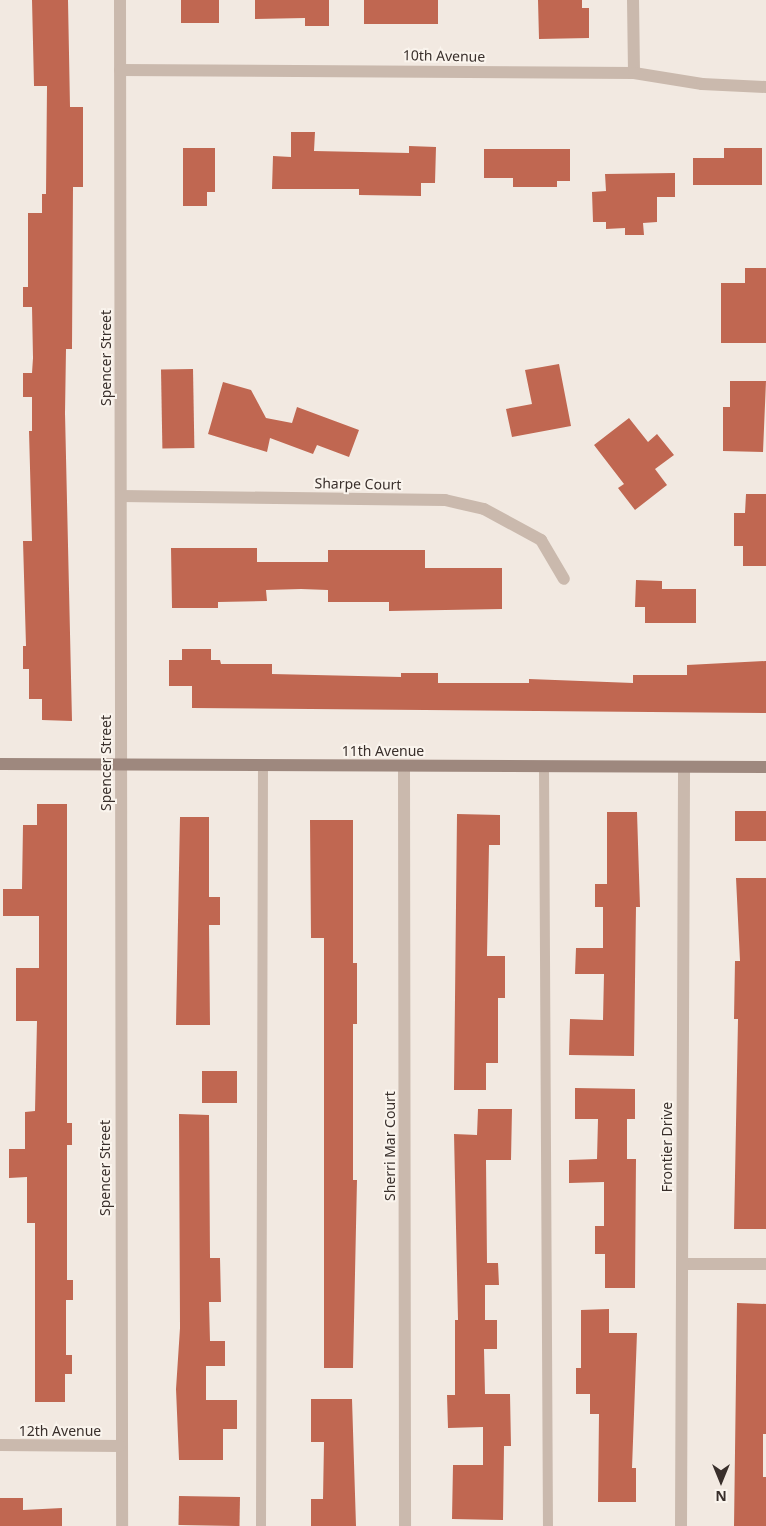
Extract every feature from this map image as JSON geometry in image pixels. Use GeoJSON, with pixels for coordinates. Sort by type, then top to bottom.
{"type":"FeatureCollection","features":[{"type":"Feature","properties":{"kind":"street","name":"Spencer Street"},"geometry":{"type":"LineString","coordinates":[[120,0],[120,1446],[122,1526]]}},
{"type":"Feature","properties":{"kind":"street"},"geometry":{"type":"LineString","coordinates":[[633,0],[634,73]]}},
{"type":"Feature","properties":{"kind":"street","name":"10th Avenue"},"geometry":{"type":"LineString","coordinates":[[120,70],[634,73],[702,84],[766,87]]}},
{"type":"Feature","properties":{"kind":"street","name":"Sharpe Court"},"geometry":{"type":"LineString","coordinates":[[121,496],[445,500],[484,509],[541,540],[564,579]]}},
{"type":"Feature","properties":{"kind":"street","name":"11th Avenue"},"geometry":{"type":"LineString","coordinates":[[0,764],[766,767]]}},
{"type":"Feature","properties":{"kind":"street","name":"Sherri Mar Court"},"geometry":{"type":"LineString","coordinates":[[404,766],[405,1526]]}},
{"type":"Feature","properties":{"kind":"street","name":"Frontier Drive"},"geometry":{"type":"LineString","coordinates":[[681,1526],[684,767]]}},
{"type":"Feature","properties":{"kind":"street"},"geometry":{"type":"LineString","coordinates":[[683,1264],[766,1264]]}},
{"type":"Feature","properties":{"kind":"street","name":"12th Avenue"},"geometry":{"type":"LineString","coordinates":[[0,1445],[120,1446]]}},
{"type":"Feature","properties":{"kind":"lane"},"geometry":{"type":"LineString","coordinates":[[261,1526],[263,765]]}},
{"type":"Feature","properties":{"kind":"lane"},"geometry":{"type":"LineString","coordinates":[[544,766],[548,1526]]}},
{"type":"Feature","properties":{"kind":"building"},"geometry":{"type":"Polygon","coordinates":[[[32,0],[68,0],[70,107],[83,107],[83,187],[73,187],[72,349],[66,349],[65,413],[72,721],[42,720],[42,699],[29,699],[29,669],[23,669],[23,646],[26,646],[23,541],[32,541],[29,431],[32,431],[32,397],[23,397],[23,373],[32,373],[33,358],[32,307],[23,307],[23,287],[28,287],[28,213],[42,213],[42,194],[46,194],[47,86],[34,86],[32,0]]]}},
{"type":"Feature","properties":{"kind":"building"},"geometry":{"type":"Polygon","coordinates":[[[181,0],[219,0],[219,23],[181,23],[181,0]]]}},
{"type":"Feature","properties":{"kind":"building"},"geometry":{"type":"Polygon","coordinates":[[[255,0],[329,0],[329,26],[305,26],[305,18],[255,19],[255,0]]]}},
{"type":"Feature","properties":{"kind":"building"},"geometry":{"type":"Polygon","coordinates":[[[364,0],[438,0],[438,24],[364,24],[364,0]]]}},
{"type":"Feature","properties":{"kind":"building"},"geometry":{"type":"Polygon","coordinates":[[[538,0],[582,0],[582,8],[589,8],[589,38],[539,39],[538,0]]]}},
{"type":"Feature","properties":{"kind":"building"},"geometry":{"type":"Polygon","coordinates":[[[291,132],[315,132],[314,151],[409,153],[409,146],[436,147],[435,183],[421,183],[421,196],[359,195],[359,189],[272,189],[273,156],[291,157],[291,132]]]}},
{"type":"Feature","properties":{"kind":"building"},"geometry":{"type":"Polygon","coordinates":[[[183,148],[215,148],[215,192],[207,192],[207,206],[183,206],[183,148]]]}},
{"type":"Feature","properties":{"kind":"building"},"geometry":{"type":"Polygon","coordinates":[[[724,148],[762,148],[762,185],[693,185],[693,158],[724,158],[724,148]]]}},
{"type":"Feature","properties":{"kind":"building"},"geometry":{"type":"Polygon","coordinates":[[[484,149],[570,149],[570,181],[557,181],[557,187],[513,187],[513,178],[484,178],[484,149]]]}},
{"type":"Feature","properties":{"kind":"building"},"geometry":{"type":"Polygon","coordinates":[[[675,173],[675,197],[657,197],[657,222],[643,223],[644,235],[625,235],[625,228],[606,229],[606,222],[593,222],[592,192],[606,191],[605,174],[675,173]]]}},
{"type":"Feature","properties":{"kind":"building"},"geometry":{"type":"Polygon","coordinates":[[[745,268],[766,268],[766,343],[721,343],[721,283],[745,283],[745,268]]]}},
{"type":"Feature","properties":{"kind":"building"},"geometry":{"type":"Polygon","coordinates":[[[559,364],[571,426],[512,437],[506,409],[532,404],[525,370],[559,364]]]}},
{"type":"Feature","properties":{"kind":"building"},"geometry":{"type":"Polygon","coordinates":[[[193,369],[194,448],[162,449],[161,370],[193,369]]]}},
{"type":"Feature","properties":{"kind":"building"},"geometry":{"type":"Polygon","coordinates":[[[730,381],[766,381],[763,452],[723,451],[723,407],[730,407],[730,381]]]}},
{"type":"Feature","properties":{"kind":"building"},"geometry":{"type":"Polygon","coordinates":[[[223,382],[251,390],[266,418],[292,423],[297,407],[359,430],[349,457],[317,445],[313,454],[270,438],[267,452],[208,434],[223,382]]]}},
{"type":"Feature","properties":{"kind":"building"},"geometry":{"type":"Polygon","coordinates":[[[629,418],[648,442],[657,434],[674,455],[655,469],[667,485],[635,510],[618,488],[624,484],[594,445],[629,418]]]}},
{"type":"Feature","properties":{"kind":"building"},"geometry":{"type":"Polygon","coordinates":[[[746,494],[766,494],[766,566],[743,566],[743,546],[734,546],[734,513],[745,513],[746,494]]]}},
{"type":"Feature","properties":{"kind":"building"},"geometry":{"type":"Polygon","coordinates":[[[171,548],[257,548],[257,562],[328,562],[328,550],[425,550],[425,568],[502,568],[502,609],[389,611],[389,602],[328,602],[328,590],[301,589],[266,590],[267,601],[218,602],[218,608],[172,608],[171,548]]]}},
{"type":"Feature","properties":{"kind":"building"},"geometry":{"type":"Polygon","coordinates":[[[636,580],[662,581],[662,589],[696,589],[696,623],[645,623],[645,607],[635,607],[636,580]]]}},
{"type":"Feature","properties":{"kind":"building"},"geometry":{"type":"Polygon","coordinates":[[[182,649],[211,649],[211,660],[220,660],[221,664],[272,664],[272,674],[401,677],[401,673],[438,673],[438,683],[529,683],[529,679],[633,683],[633,675],[687,675],[687,665],[766,661],[766,713],[192,708],[192,686],[169,686],[169,660],[182,660],[182,649]]]}},
{"type":"Feature","properties":{"kind":"building"},"geometry":{"type":"Polygon","coordinates":[[[37,804],[67,804],[67,1123],[72,1123],[72,1145],[67,1145],[67,1280],[73,1280],[73,1300],[66,1300],[66,1355],[72,1355],[72,1374],[65,1374],[65,1402],[35,1402],[35,1223],[27,1223],[27,1177],[9,1178],[9,1149],[25,1149],[25,1112],[35,1111],[37,1021],[16,1021],[16,968],[39,968],[39,916],[3,916],[3,889],[22,889],[23,825],[37,825],[37,804]]]}},
{"type":"Feature","properties":{"kind":"building"},"geometry":{"type":"Polygon","coordinates":[[[735,811],[766,811],[766,841],[735,841],[735,811]]]}},
{"type":"Feature","properties":{"kind":"building"},"geometry":{"type":"Polygon","coordinates":[[[607,812],[637,812],[640,907],[636,907],[634,1056],[569,1055],[570,1019],[603,1020],[604,974],[575,974],[576,948],[603,948],[603,907],[595,907],[595,884],[607,884],[607,812]]]}},
{"type":"Feature","properties":{"kind":"building"},"geometry":{"type":"Polygon","coordinates":[[[457,814],[500,815],[500,845],[489,845],[487,956],[505,956],[505,998],[498,998],[498,1063],[486,1063],[486,1090],[454,1090],[457,814]]]}},
{"type":"Feature","properties":{"kind":"building"},"geometry":{"type":"Polygon","coordinates":[[[180,817],[209,817],[209,897],[220,897],[220,925],[209,925],[210,1025],[176,1025],[180,817]]]}},
{"type":"Feature","properties":{"kind":"building"},"geometry":{"type":"Polygon","coordinates":[[[310,820],[353,820],[353,963],[357,963],[357,1024],[353,1024],[353,1180],[357,1180],[353,1368],[324,1368],[324,938],[311,938],[310,820]]]}},
{"type":"Feature","properties":{"kind":"building"},"geometry":{"type":"Polygon","coordinates":[[[736,878],[766,878],[766,1229],[734,1229],[738,1019],[734,1019],[735,961],[740,961],[736,878]]]}},
{"type":"Feature","properties":{"kind":"building"},"geometry":{"type":"Polygon","coordinates":[[[202,1071],[237,1071],[237,1103],[202,1103],[202,1071]]]}},
{"type":"Feature","properties":{"kind":"building"},"geometry":{"type":"Polygon","coordinates":[[[575,1088],[635,1089],[635,1119],[627,1119],[627,1159],[636,1159],[635,1288],[605,1288],[605,1254],[595,1254],[595,1226],[604,1226],[604,1182],[569,1183],[569,1160],[597,1159],[598,1119],[575,1119],[575,1088]]]}},
{"type":"Feature","properties":{"kind":"building"},"geometry":{"type":"Polygon","coordinates":[[[478,1109],[512,1109],[511,1160],[486,1160],[487,1263],[498,1263],[499,1285],[485,1285],[485,1320],[497,1320],[497,1349],[484,1349],[485,1394],[510,1394],[511,1446],[504,1446],[503,1520],[452,1519],[453,1465],[483,1465],[483,1427],[448,1428],[447,1395],[455,1395],[455,1320],[458,1320],[454,1134],[477,1135],[478,1109]]]}},
{"type":"Feature","properties":{"kind":"building"},"geometry":{"type":"Polygon","coordinates":[[[179,1114],[209,1115],[210,1258],[220,1258],[221,1302],[209,1302],[210,1341],[225,1341],[225,1366],[206,1366],[206,1400],[237,1400],[237,1429],[223,1429],[223,1460],[179,1460],[176,1389],[180,1328],[179,1114]]]}},
{"type":"Feature","properties":{"kind":"building"},"geometry":{"type":"Polygon","coordinates":[[[737,1303],[766,1304],[766,1434],[763,1434],[763,1477],[766,1477],[766,1526],[734,1526],[737,1303]]]}},
{"type":"Feature","properties":{"kind":"building"},"geometry":{"type":"Polygon","coordinates":[[[609,1309],[609,1333],[637,1333],[632,1468],[636,1468],[636,1502],[598,1502],[599,1414],[590,1414],[590,1394],[576,1394],[576,1368],[581,1368],[581,1310],[609,1309]]]}},
{"type":"Feature","properties":{"kind":"building"},"geometry":{"type":"Polygon","coordinates":[[[311,1399],[352,1399],[356,1526],[311,1526],[311,1499],[323,1499],[324,1442],[311,1442],[311,1399]]]}},
{"type":"Feature","properties":{"kind":"building"},"geometry":{"type":"Polygon","coordinates":[[[179,1496],[240,1497],[239,1526],[178,1525],[179,1496]]]}},
{"type":"Feature","properties":{"kind":"building"},"geometry":{"type":"Polygon","coordinates":[[[0,1498],[23,1498],[23,1510],[62,1508],[62,1526],[0,1526],[0,1498]]]}}]}
